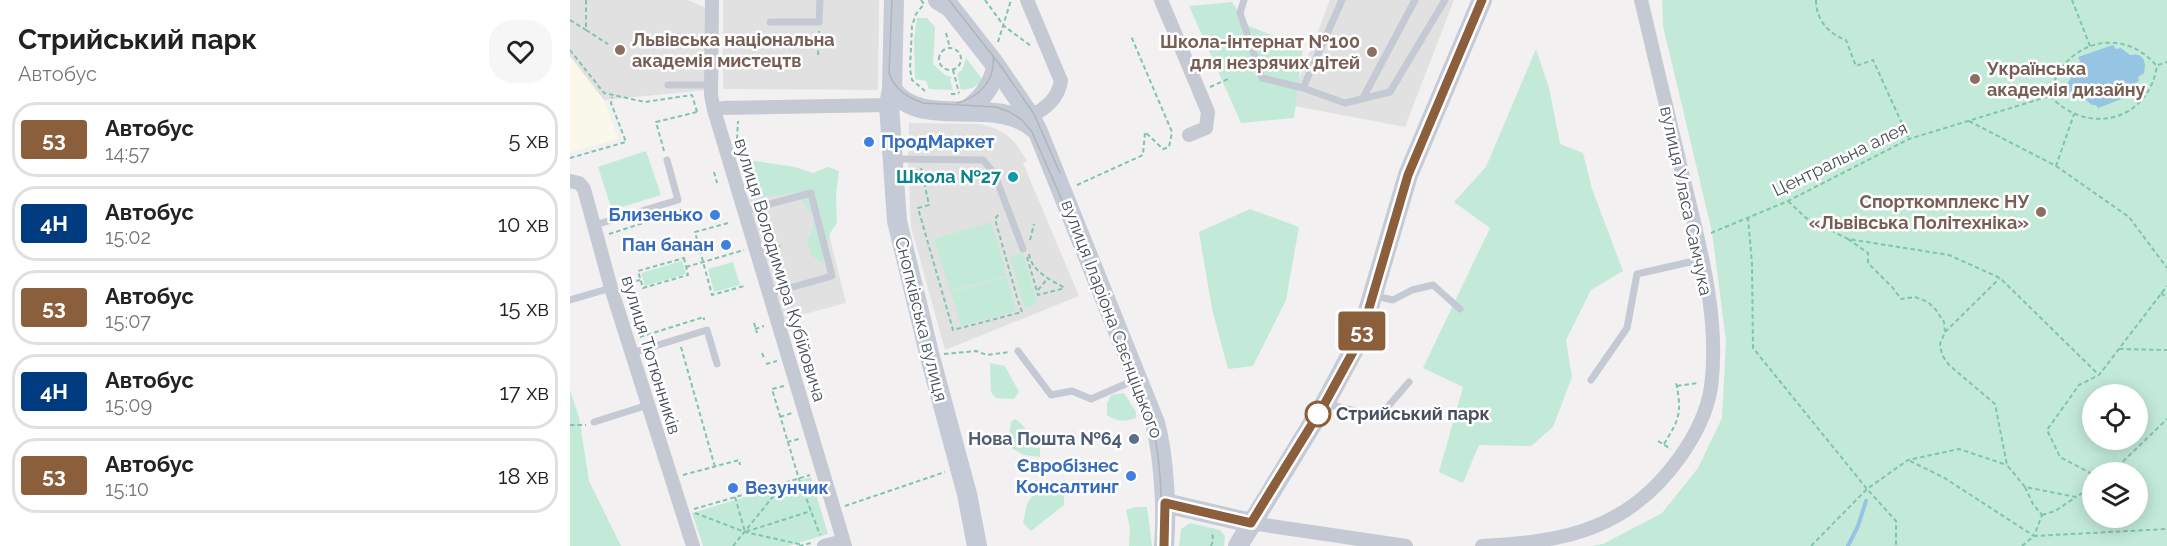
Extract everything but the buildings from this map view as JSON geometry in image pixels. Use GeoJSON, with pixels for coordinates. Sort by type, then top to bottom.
{"type":"FeatureCollection","features":[{"type":"Feature","properties":{"kind":"main road","name":"вулиця Іларіона Свєнціцького"},"geometry":{"type":"LineString","coordinates":[[933,2],[996,67],[1034,124],[1138,378],[1160,439],[1165,503],[1164,546]]}},
{"type":"Feature","properties":{"kind":"main road"},"geometry":{"type":"LineString","coordinates":[[894,10],[933,2]]}},
{"type":"Feature","properties":{"kind":"main road"},"geometry":{"type":"LineString","coordinates":[[1238,546],[1325,403],[1360,339],[1408,175],[1479,3]]}},
{"type":"Feature","properties":{"kind":"main road","name":"Снопківська вулиця"},"geometry":{"type":"LineString","coordinates":[[894,10],[890,97],[897,221],[930,357],[968,494],[977,546]]}},
{"type":"Feature","properties":{"kind":"main road"},"geometry":{"type":"LineString","coordinates":[[890,97],[898,98],[909,105],[925,110],[963,99],[981,98],[995,74],[996,67]]}},
{"type":"Feature","properties":{"kind":"main road"},"geometry":{"type":"LineString","coordinates":[[963,99],[1034,124]]}},
{"type":"Feature","properties":{"kind":"main road"},"geometry":{"type":"LineString","coordinates":[[1165,503],[1251,523]]}},
{"type":"Feature","properties":{"kind":"street","name":"вулиця Володимира Кубійовича"},"geometry":{"type":"LineString","coordinates":[[712,0],[711,85],[714,110],[844,543]]}},
{"type":"Feature","properties":{"kind":"street"},"geometry":{"type":"LineString","coordinates":[[1027,0],[1061,81],[1055,99],[1041,111],[1034,124]]}},
{"type":"Feature","properties":{"kind":"street"},"geometry":{"type":"LineString","coordinates":[[1161,0],[1208,112],[1206,128],[1189,135]]}},
{"type":"Feature","properties":{"kind":"street","name":"вулиця Уласа Самчука"},"geometry":{"type":"LineString","coordinates":[[1482,546],[1523,543],[1581,532],[1611,520],[1636,505],[1668,475],[1695,434],[1708,403],[1711,386],[1711,320],[1703,260],[1641,0]]}},
{"type":"Feature","properties":{"kind":"street"},"geometry":{"type":"LineString","coordinates":[[714,110],[890,97]]}},
{"type":"Feature","properties":{"kind":"street","name":"вулиця Тютюнників"},"geometry":{"type":"LineString","coordinates":[[570,181],[579,183],[584,189],[615,287],[632,353],[693,546]]}},
{"type":"Feature","properties":{"kind":"street"},"geometry":{"type":"LineString","coordinates":[[1251,523],[1406,546]]}},
{"type":"Feature","properties":{"kind":"street"},"geometry":{"type":"LineString","coordinates":[[823,543],[844,543]]}},
{"type":"Feature","properties":{"kind":"lane"},"geometry":{"type":"LineString","coordinates":[[770,22],[819,22],[820,0]]}},
{"type":"Feature","properties":{"kind":"lane"},"geometry":{"type":"LineString","coordinates":[[1244,0],[1240,13],[1262,78],[1303,88],[1345,103],[1390,92],[1445,0]]}},
{"type":"Feature","properties":{"kind":"lane"},"geometry":{"type":"LineString","coordinates":[[1303,88],[1342,0]]}},
{"type":"Feature","properties":{"kind":"lane"},"geometry":{"type":"LineString","coordinates":[[1363,98],[1415,0]]}},
{"type":"Feature","properties":{"kind":"lane"},"geometry":{"type":"LineString","coordinates":[[668,85],[711,85]]}},
{"type":"Feature","properties":{"kind":"lane"},"geometry":{"type":"LineString","coordinates":[[893,159],[983,160],[994,173],[1026,250]]}},
{"type":"Feature","properties":{"kind":"lane"},"geometry":{"type":"LineString","coordinates":[[595,225],[678,200],[667,160]]}},
{"type":"Feature","properties":{"kind":"lane"},"geometry":{"type":"LineString","coordinates":[[744,211],[811,193],[832,276],[768,294]]}},
{"type":"Feature","properties":{"kind":"lane"},"geometry":{"type":"LineString","coordinates":[[1591,380],[1627,328],[1637,274],[1703,260]]}},
{"type":"Feature","properties":{"kind":"lane"},"geometry":{"type":"LineString","coordinates":[[1372,296],[1393,300],[1412,290],[1433,285],[1460,309]]}},
{"type":"Feature","properties":{"kind":"lane"},"geometry":{"type":"LineString","coordinates":[[570,300],[615,287]]}},
{"type":"Feature","properties":{"kind":"lane"},"geometry":{"type":"LineString","coordinates":[[632,353],[707,330],[717,364]]}},
{"type":"Feature","properties":{"kind":"lane"},"geometry":{"type":"LineString","coordinates":[[1018,351],[1050,395],[1072,391],[1091,399],[1138,378]]}},
{"type":"Feature","properties":{"kind":"lane"},"geometry":{"type":"LineString","coordinates":[[1325,403],[1379,417],[1409,382]]}},
{"type":"Feature","properties":{"kind":"lane"},"geometry":{"type":"LineString","coordinates":[[594,422],[648,405]]}},
{"type":"Feature","properties":{"kind":"path"},"geometry":{"type":"LineString","coordinates":[[586,0],[586,30]]}},
{"type":"Feature","properties":{"kind":"path"},"geometry":{"type":"LineString","coordinates":[[985,0],[1004,26],[1037,50]]}},
{"type":"Feature","properties":{"kind":"path"},"geometry":{"type":"LineString","coordinates":[[997,45],[1011,0]]}},
{"type":"Feature","properties":{"kind":"path"},"geometry":{"type":"LineString","coordinates":[[1816,0],[1822,22],[1834,34],[1846,40],[1856,66],[1874,60],[1909,139]]}},
{"type":"Feature","properties":{"kind":"path"},"geometry":{"type":"LineString","coordinates":[[2072,0],[2090,46]]}},
{"type":"Feature","properties":{"kind":"path"},"geometry":{"type":"LineString","coordinates":[[927,93],[912,80],[910,69],[912,26],[916,14],[933,2]]}},
{"type":"Feature","properties":{"kind":"path"},"geometry":{"type":"LineString","coordinates":[[570,20],[608,44]]}},
{"type":"Feature","properties":{"kind":"path"},"geometry":{"type":"LineString","coordinates":[[818,55],[819,22]]}},
{"type":"Feature","properties":{"kind":"path"},"geometry":{"type":"LineString","coordinates":[[678,33],[678,38]]}},
{"type":"Feature","properties":{"kind":"path"},"geometry":{"type":"LineString","coordinates":[[946,33],[950,48]]}},
{"type":"Feature","properties":{"kind":"path"},"geometry":{"type":"LineString","coordinates":[[1074,186],[1143,155],[1144,132],[1163,149],[1169,147],[1173,132],[1131,36]]}},
{"type":"Feature","properties":{"kind":"path"},"geometry":{"type":"LineString","coordinates":[[2110,42],[2128,45],[2144,53],[2157,66],[2149,92],[2130,111],[2104,119],[2087,118],[2074,114],[2050,96],[2055,80],[2064,65],[2076,53],[2090,46],[2110,42]]}},
{"type":"Feature","properties":{"kind":"path"},"geometry":{"type":"LineString","coordinates":[[950,48],[957,50],[961,56],[960,64],[953,70],[945,69],[939,60],[940,53],[950,48]]}},
{"type":"Feature","properties":{"kind":"path"},"geometry":{"type":"LineString","coordinates":[[570,50],[604,93],[612,96],[645,102],[692,95],[697,112],[656,122],[667,160]]}},
{"type":"Feature","properties":{"kind":"path"},"geometry":{"type":"LineString","coordinates":[[2157,66],[2167,62]]}},
{"type":"Feature","properties":{"kind":"path"},"geometry":{"type":"LineString","coordinates":[[953,70],[963,99]]}},
{"type":"Feature","properties":{"kind":"path"},"geometry":{"type":"LineString","coordinates":[[1214,86],[1228,79]]}},
{"type":"Feature","properties":{"kind":"path"},"geometry":{"type":"LineString","coordinates":[[945,94],[963,99]]}},
{"type":"Feature","properties":{"kind":"path"},"geometry":{"type":"LineString","coordinates":[[570,158],[626,142],[611,103],[612,96]]}},
{"type":"Feature","properties":{"kind":"path","name":"Центральна алея"},"geometry":{"type":"LineString","coordinates":[[1712,232],[1788,201],[1909,139],[2050,96]]}},
{"type":"Feature","properties":{"kind":"path"},"geometry":{"type":"LineString","coordinates":[[2056,166],[2074,114]]}},
{"type":"Feature","properties":{"kind":"path"},"geometry":{"type":"LineString","coordinates":[[1967,120],[2056,166],[2129,218],[2167,268]]}},
{"type":"Feature","properties":{"kind":"path"},"geometry":{"type":"LineString","coordinates":[[919,160],[929,205],[918,208],[953,330],[1022,312],[995,219],[999,213],[1008,211]]}},
{"type":"Feature","properties":{"kind":"path"},"geometry":{"type":"LineString","coordinates":[[714,172],[717,183]]}},
{"type":"Feature","properties":{"kind":"path"},"geometry":{"type":"LineString","coordinates":[[607,234],[681,211],[678,200]]}},
{"type":"Feature","properties":{"kind":"path"},"geometry":{"type":"LineString","coordinates":[[1788,201],[1806,218],[1848,238],[1868,253],[1868,263],[1901,299],[1915,297],[1928,302],[1944,322],[1945,332]]}},
{"type":"Feature","properties":{"kind":"path"},"geometry":{"type":"LineString","coordinates":[[1748,218],[1752,264],[1753,348],[1867,489],[1896,521],[1896,546]]}},
{"type":"Feature","properties":{"kind":"path"},"geometry":{"type":"LineString","coordinates":[[728,223],[695,232],[712,295],[744,286]]}},
{"type":"Feature","properties":{"kind":"path"},"geometry":{"type":"LineString","coordinates":[[1030,243],[1034,224]]}},
{"type":"Feature","properties":{"kind":"path"},"geometry":{"type":"LineString","coordinates":[[1848,238],[1949,255],[2000,278],[2099,375]]}},
{"type":"Feature","properties":{"kind":"path"},"geometry":{"type":"LineString","coordinates":[[766,250],[780,246]]}},
{"type":"Feature","properties":{"kind":"path"},"geometry":{"type":"LineString","coordinates":[[686,267],[747,249]]}},
{"type":"Feature","properties":{"kind":"path"},"geometry":{"type":"LineString","coordinates":[[1026,250],[1036,269],[1065,288],[1038,295],[1026,250]]}},
{"type":"Feature","properties":{"kind":"path"},"geometry":{"type":"LineString","coordinates":[[684,258],[688,275],[643,288],[641,279],[638,272],[684,258]]}},
{"type":"Feature","properties":{"kind":"path"},"geometry":{"type":"LineString","coordinates":[[1037,290],[1048,278]]}},
{"type":"Feature","properties":{"kind":"path"},"geometry":{"type":"LineString","coordinates":[[2000,278],[1945,332],[1940,344],[1942,355],[1949,365],[1995,404],[2007,465],[2042,514]]}},
{"type":"Feature","properties":{"kind":"path"},"geometry":{"type":"LineString","coordinates":[[615,287],[641,279]]}},
{"type":"Feature","properties":{"kind":"path"},"geometry":{"type":"LineString","coordinates":[[2082,469],[2060,457],[2047,430],[2079,385],[2099,375],[2167,286]]}},
{"type":"Feature","properties":{"kind":"path"},"geometry":{"type":"LineString","coordinates":[[2161,293],[2167,298]]}},
{"type":"Feature","properties":{"kind":"path"},"geometry":{"type":"LineString","coordinates":[[635,338],[704,317]]}},
{"type":"Feature","properties":{"kind":"path"},"geometry":{"type":"LineString","coordinates":[[754,323],[757,333]]}},
{"type":"Feature","properties":{"kind":"path"},"geometry":{"type":"LineString","coordinates":[[679,339],[715,466]]}},
{"type":"Feature","properties":{"kind":"path"},"geometry":{"type":"LineString","coordinates":[[2119,349],[2167,350]]}},
{"type":"Feature","properties":{"kind":"path"},"geometry":{"type":"LineString","coordinates":[[941,355],[976,351],[987,355],[1018,351]]}},
{"type":"Feature","properties":{"kind":"path"},"geometry":{"type":"LineString","coordinates":[[762,354],[764,358]]}},
{"type":"Feature","properties":{"kind":"path"},"geometry":{"type":"LineString","coordinates":[[1664,444],[1676,425],[1680,410],[1676,384],[1704,382]]}},
{"type":"Feature","properties":{"kind":"path"},"geometry":{"type":"LineString","coordinates":[[772,389],[799,479],[823,543]]}},
{"type":"Feature","properties":{"kind":"path"},"geometry":{"type":"LineString","coordinates":[[2122,462],[2167,419]]}},
{"type":"Feature","properties":{"kind":"path"},"geometry":{"type":"LineString","coordinates":[[570,425],[582,426]]}},
{"type":"Feature","properties":{"kind":"path"},"geometry":{"type":"LineString","coordinates":[[1658,441],[1674,451]]}},
{"type":"Feature","properties":{"kind":"path"},"geometry":{"type":"LineString","coordinates":[[1811,546],[1867,489],[1908,460],[1959,449],[2007,465]]}},
{"type":"Feature","properties":{"kind":"path"},"geometry":{"type":"LineString","coordinates":[[677,477],[739,460],[740,465]]}},
{"type":"Feature","properties":{"kind":"path"},"geometry":{"type":"LineString","coordinates":[[1908,460],[1943,477],[2034,536],[2167,529]]}},
{"type":"Feature","properties":{"kind":"path"},"geometry":{"type":"LineString","coordinates":[[840,508],[951,470]]}},
{"type":"Feature","properties":{"kind":"path"},"geometry":{"type":"LineString","coordinates":[[803,545],[745,532],[690,510],[815,474]]}},
{"type":"Feature","properties":{"kind":"path"},"geometry":{"type":"LineString","coordinates":[[733,546],[784,483]]}},
{"type":"Feature","properties":{"kind":"path"},"geometry":{"type":"LineString","coordinates":[[2025,488],[2076,497]]}},
{"type":"Feature","properties":{"kind":"path"},"geometry":{"type":"LineString","coordinates":[[2042,514],[2055,511],[2082,493]]}},
{"type":"Feature","properties":{"kind":"path"},"geometry":{"type":"LineString","coordinates":[[735,497],[745,532]]}},
{"type":"Feature","properties":{"kind":"path"},"geometry":{"type":"LineString","coordinates":[[745,532],[811,511]]}},
{"type":"Feature","properties":{"kind":"path"},"geometry":{"type":"LineString","coordinates":[[2022,546],[2034,536],[2042,514]]}},
{"type":"Feature","properties":{"kind":"path"},"geometry":{"type":"LineString","coordinates":[[1211,525],[1214,541],[1211,546]]}},
{"type":"Feature","properties":{"kind":"shaded area"},"geometry":{"type":"Polygon","coordinates":[[[570,0],[688,0],[708,9],[707,90],[604,100],[570,56],[570,0]]]}},
{"type":"Feature","properties":{"kind":"shaded area","name":"Львівська національна академія мистецтв"},"geometry":{"type":"Polygon","coordinates":[[[723,0],[879,0],[878,90],[723,89],[723,0]]]}},
{"type":"Feature","properties":{"kind":"shaded area","name":"Школа-інтернат №100 для незрячих дітей"},"geometry":{"type":"Polygon","coordinates":[[[1330,0],[1454,0],[1405,127],[1289,105],[1330,0]]]}},
{"type":"Feature","properties":{"kind":"shaded area"},"geometry":{"type":"Polygon","coordinates":[[[570,56],[604,100],[618,139],[570,152],[570,56]]]}},
{"type":"Feature","properties":{"kind":"shaded area"},"geometry":{"type":"Polygon","coordinates":[[[909,123],[980,124],[1007,135],[1016,144],[1027,161],[1023,163],[1079,296],[945,350],[911,227],[909,123]]]}},
{"type":"Feature","properties":{"kind":"shaded area"},"geometry":{"type":"Polygon","coordinates":[[[815,178],[846,303],[782,320],[744,196],[815,178]]]}},
{"type":"Feature","properties":{"kind":"green space"},"geometry":{"type":"Polygon","coordinates":[[[1662,0],[2167,0],[2167,546],[1592,546],[1603,544],[1662,513],[1698,468],[1722,418],[1726,341],[1712,232],[1663,26],[1662,0]]]}},
{"type":"Feature","properties":{"kind":"green space"},"geometry":{"type":"Polygon","coordinates":[[[1232,2],[1249,26],[1303,48],[1294,118],[1241,123],[1189,6],[1232,2]]]}},
{"type":"Feature","properties":{"kind":"green space"},"geometry":{"type":"Polygon","coordinates":[[[917,18],[927,18],[935,27],[933,64],[945,75],[952,77],[950,80],[953,90],[929,89],[926,81],[915,79],[914,39],[917,18]]]}},
{"type":"Feature","properties":{"kind":"green space"},"geometry":{"type":"Polygon","coordinates":[[[1536,49],[1549,88],[1560,144],[1583,153],[1592,189],[1623,271],[1591,290],[1566,340],[1572,377],[1553,427],[1531,446],[1479,445],[1463,483],[1439,472],[1463,387],[1423,368],[1490,228],[1454,202],[1486,167],[1536,49]]]}},
{"type":"Feature","properties":{"kind":"green space"},"geometry":{"type":"Polygon","coordinates":[[[966,58],[983,80],[973,88],[961,90],[957,74],[962,70],[966,58]]]}},
{"type":"Feature","properties":{"kind":"green space"},"geometry":{"type":"Polygon","coordinates":[[[646,151],[661,195],[612,210],[598,167],[646,151]]]}},
{"type":"Feature","properties":{"kind":"green space"},"geometry":{"type":"Polygon","coordinates":[[[755,161],[795,167],[813,173],[828,167],[839,171],[836,195],[837,223],[830,233],[824,264],[811,255],[807,239],[812,232],[814,217],[796,193],[764,197],[751,180],[747,165],[755,161]]]}},
{"type":"Feature","properties":{"kind":"green space"},"geometry":{"type":"Polygon","coordinates":[[[1250,209],[1299,227],[1286,300],[1253,366],[1228,369],[1212,309],[1199,232],[1250,209]]]}},
{"type":"Feature","properties":{"kind":"green space"},"geometry":{"type":"Polygon","coordinates":[[[991,222],[1007,276],[950,291],[934,239],[991,222]]]}},
{"type":"Feature","properties":{"kind":"green space"},"geometry":{"type":"Polygon","coordinates":[[[1023,253],[1037,304],[1025,308],[1010,256],[1023,253]]]}},
{"type":"Feature","properties":{"kind":"green space"},"geometry":{"type":"Polygon","coordinates":[[[682,261],[686,274],[645,286],[641,273],[682,261]]]}},
{"type":"Feature","properties":{"kind":"green space"},"geometry":{"type":"Polygon","coordinates":[[[733,262],[740,285],[714,292],[708,269],[733,262]]]}},
{"type":"Feature","properties":{"kind":"green space"},"geometry":{"type":"Polygon","coordinates":[[[1007,277],[1016,311],[961,326],[951,292],[1007,277]]]}},
{"type":"Feature","properties":{"kind":"green space"},"geometry":{"type":"Polygon","coordinates":[[[990,363],[1005,366],[1019,392],[1014,399],[996,398],[991,392],[990,363]]]}},
{"type":"Feature","properties":{"kind":"green space"},"geometry":{"type":"Polygon","coordinates":[[[570,390],[579,417],[589,481],[621,546],[570,546],[570,390]]]}},
{"type":"Feature","properties":{"kind":"green space"},"geometry":{"type":"Polygon","coordinates":[[[1124,393],[1136,412],[1136,418],[1124,421],[1107,415],[1107,404],[1111,395],[1124,393]]]}},
{"type":"Feature","properties":{"kind":"green space"},"geometry":{"type":"Polygon","coordinates":[[[1015,419],[1023,425],[1040,449],[1040,457],[1024,455],[1011,448],[1009,438],[1011,422],[1015,419]]]}},
{"type":"Feature","properties":{"kind":"green space"},"geometry":{"type":"Polygon","coordinates":[[[811,477],[828,534],[788,546],[703,546],[692,513],[811,477]]]}},
{"type":"Feature","properties":{"kind":"green space"},"geometry":{"type":"Polygon","coordinates":[[[1043,490],[1055,493],[1064,491],[1064,505],[1031,531],[1023,523],[1026,507],[1033,496],[1043,490]]]}},
{"type":"Feature","properties":{"kind":"green space"},"geometry":{"type":"Polygon","coordinates":[[[1147,507],[1152,546],[1129,546],[1130,529],[1126,510],[1147,507]]]}},
{"type":"Feature","properties":{"kind":"green space"},"geometry":{"type":"Polygon","coordinates":[[[1190,523],[1220,530],[1225,536],[1224,546],[1179,546],[1181,529],[1190,523]]]}},
{"type":"Feature","properties":{"kind":"water"},"geometry":{"type":"Polygon","coordinates":[[[2113,45],[2116,49],[2121,48],[2130,55],[2134,54],[2143,58],[2144,73],[2138,77],[2139,81],[2131,92],[2132,95],[2098,108],[2086,100],[2071,97],[2066,93],[2065,88],[2080,61],[2078,57],[2113,45]]]}},
{"type":"Feature","properties":{"kind":"waterway"},"geometry":{"type":"LineString","coordinates":[[1848,546],[1858,526],[1866,501]]}},
{"type":"Feature","properties":{"kind":"tram line"},"geometry":{"type":"LineString","coordinates":[[892,0],[889,73],[898,88],[923,103],[996,107],[1022,120],[1032,132],[1152,424],[1160,484],[1160,546]]}},
{"type":"Feature","properties":{"kind":"tram line"},"geometry":{"type":"LineString","coordinates":[[949,0],[1000,65],[1034,114],[1060,173]]}},
{"type":"Feature","properties":{"kind":"tram line"},"geometry":{"type":"LineString","coordinates":[[957,103],[973,96],[985,86],[992,72],[993,55]]}},
{"type":"Feature","properties":{"kind":"bus line","name":"53"},"geometry":{"type":"LineString","coordinates":[[1164,546],[1165,503],[1251,523],[1325,403],[1360,339],[1408,175],[1482,0]]}},
{"type":"Feature","properties":{"kind":"place","name":"Львівська національна академія мистецтв"},"geometry":{"type":"Point","coordinates":[620,50]}},
{"type":"Feature","properties":{"kind":"place","name":"Школа-інтернат №100 для незрячих дітей"},"geometry":{"type":"Point","coordinates":[1372,52]}},
{"type":"Feature","properties":{"kind":"place","name":"Українська академія дизайну"},"geometry":{"type":"Point","coordinates":[1975,79]}},
{"type":"Feature","properties":{"kind":"place","name":"ПродМаркет"},"geometry":{"type":"Point","coordinates":[869,142]}},
{"type":"Feature","properties":{"kind":"place","name":"Школа №27"},"geometry":{"type":"Point","coordinates":[1013,177]}},
{"type":"Feature","properties":{"kind":"place","name":"Спорткомплекс НУ «Львівська Політехніка»"},"geometry":{"type":"Point","coordinates":[2041,212]}},
{"type":"Feature","properties":{"kind":"place","name":"Близенько"},"geometry":{"type":"Point","coordinates":[715,215]}},
{"type":"Feature","properties":{"kind":"place","name":"Пан банан"},"geometry":{"type":"Point","coordinates":[726,245]}},
{"type":"Feature","properties":{"kind":"place","name":"Стрийський парк"},"geometry":{"type":"Point","coordinates":[1318,414]}},
{"type":"Feature","properties":{"kind":"place","name":"Нова Пошта №64"},"geometry":{"type":"Point","coordinates":[1134,439]}},
{"type":"Feature","properties":{"kind":"place","name":"Євробізнес Консалтинг"},"geometry":{"type":"Point","coordinates":[1131,476]}},
{"type":"Feature","properties":{"kind":"place","name":"Везунчик"},"geometry":{"type":"Point","coordinates":[733,488]}}]}
